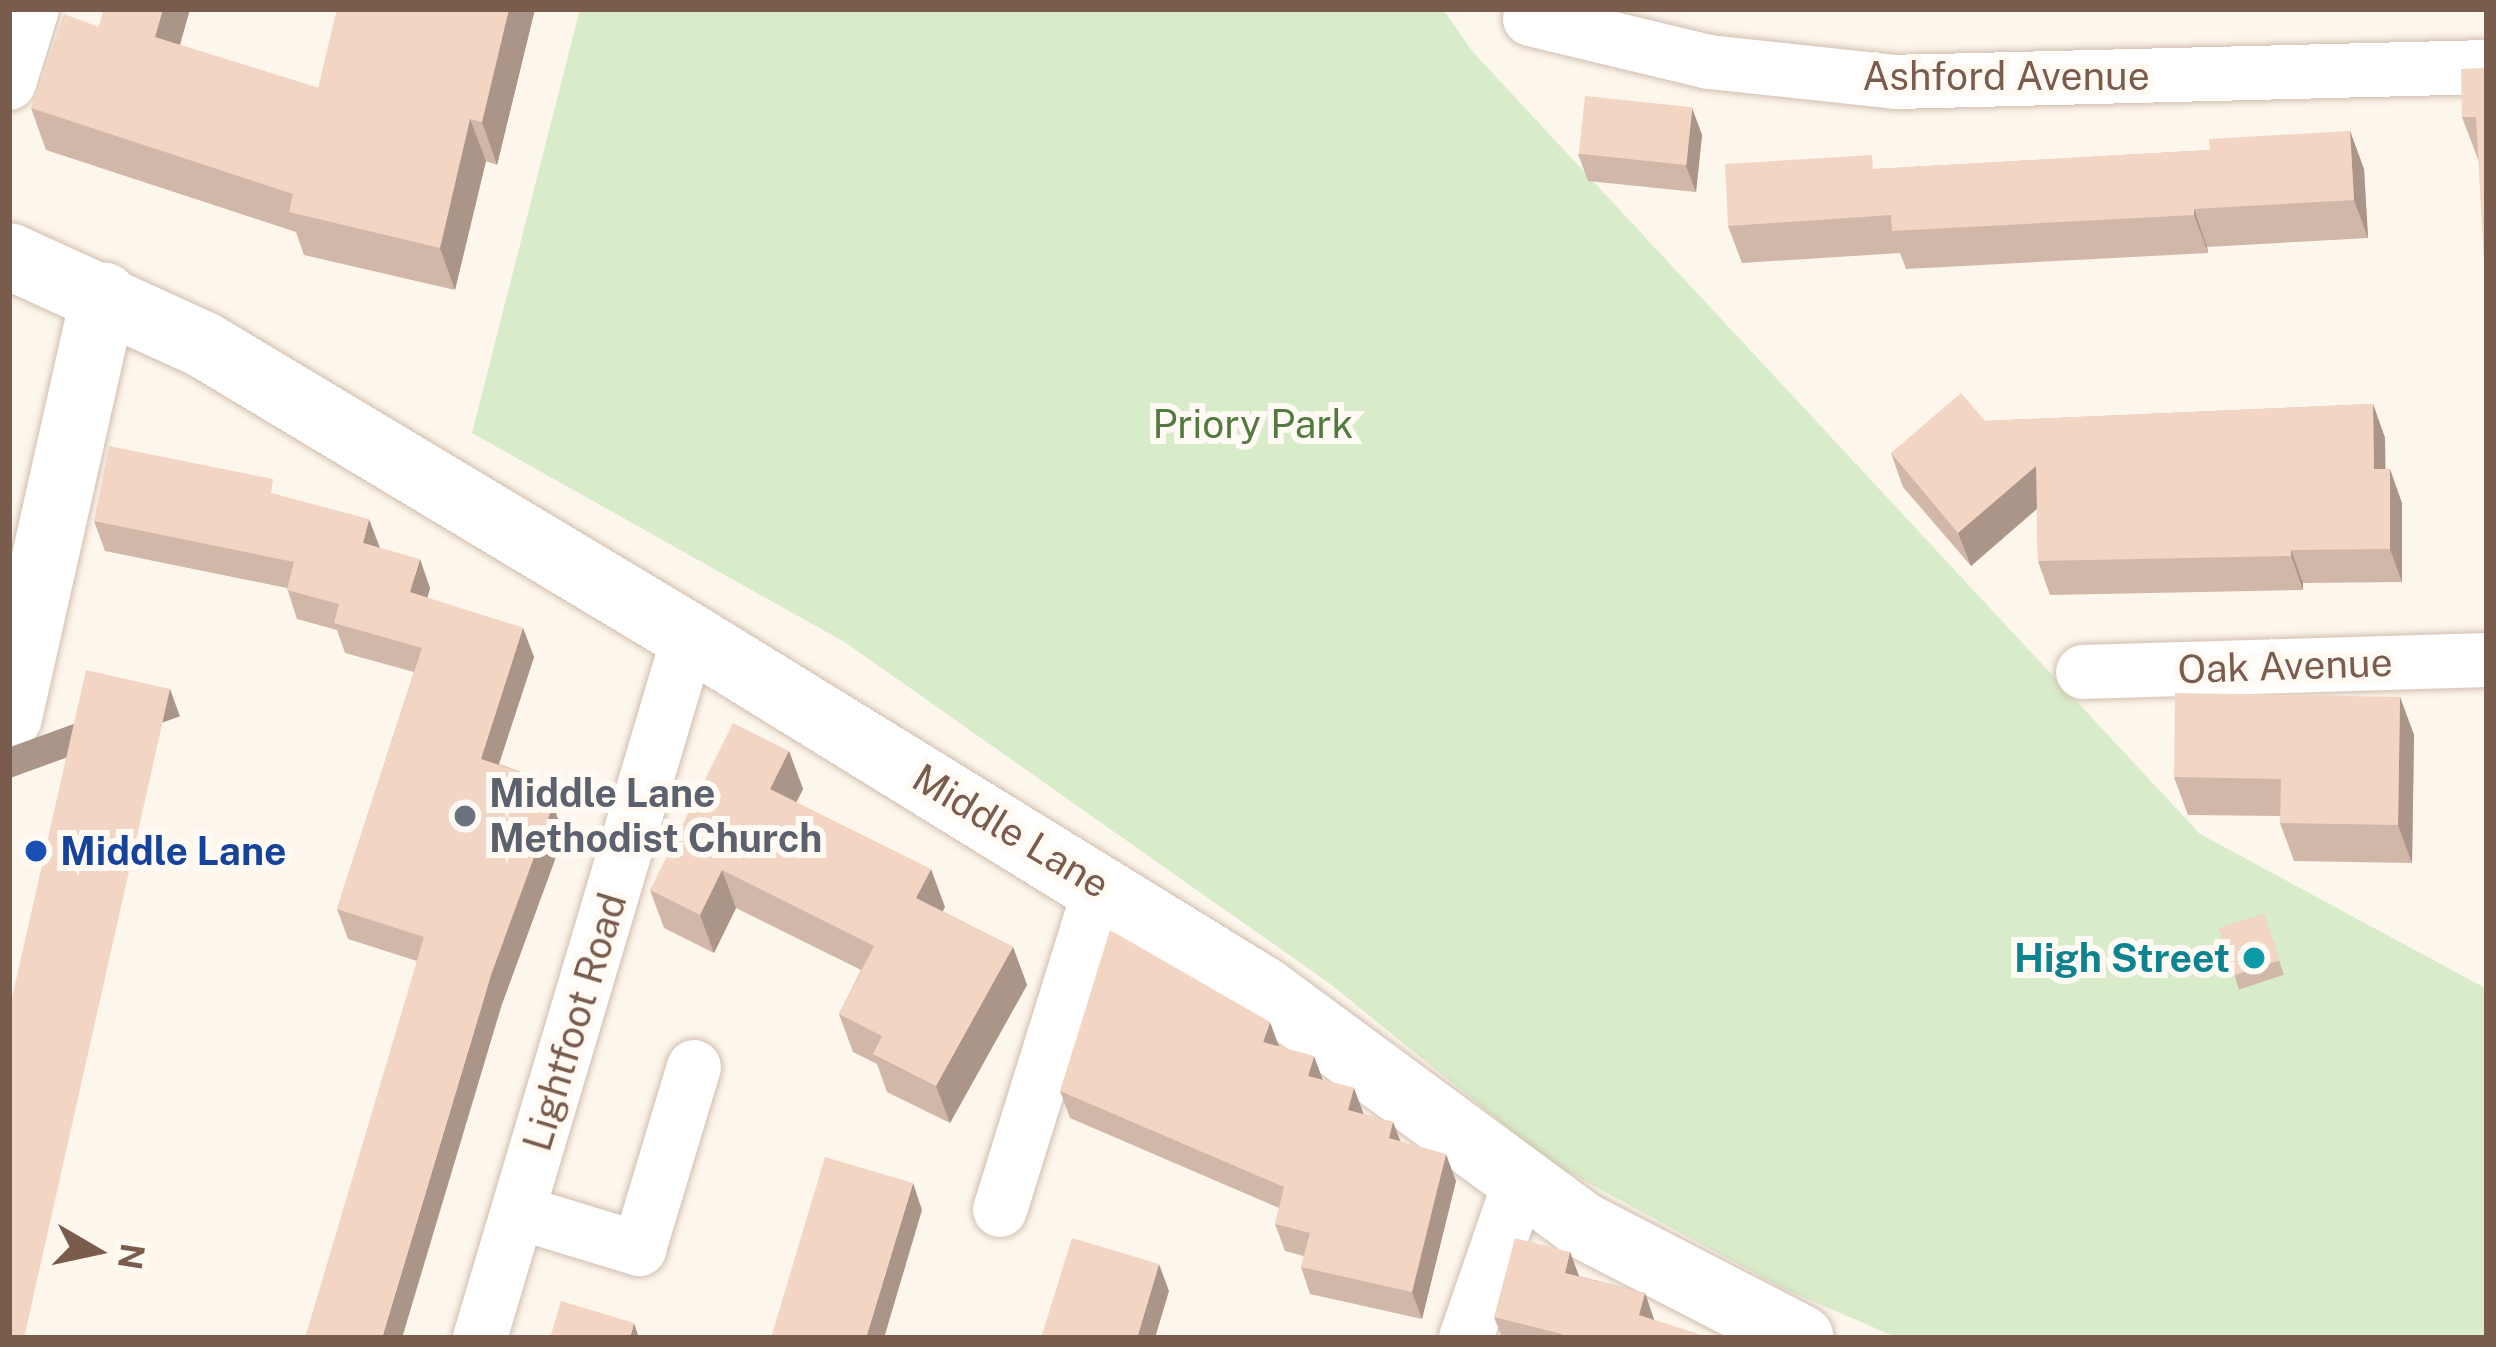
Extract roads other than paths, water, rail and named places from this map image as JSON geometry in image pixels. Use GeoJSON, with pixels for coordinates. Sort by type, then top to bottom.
{"type":"FeatureCollection","features":[{"type":"Feature","properties":{"kind":"street"},"geometry":{"type":"LineString","coordinates":[[9,83],[32,9]]}},
{"type":"Feature","properties":{"kind":"street","name":"Ashford Avenue"},"geometry":{"type":"LineString","coordinates":[[1530,19],[1709,62],[1896,82],[2487,68]]}},
{"type":"Feature","properties":{"kind":"street","name":"Middle Lane"},"geometry":{"type":"LineString","coordinates":[[9,256],[204,345],[689,636],[1101,885],[1262,989],[1519,1185],[1801,1338]]}},
{"type":"Feature","properties":{"kind":"street"},"geometry":{"type":"LineString","coordinates":[[9,717],[104,296]]}},
{"type":"Feature","properties":{"kind":"street","name":"Lightfoot Road"},"geometry":{"type":"LineString","coordinates":[[480,1338],[689,636]]}},
{"type":"Feature","properties":{"kind":"street","name":"Oak Avenue"},"geometry":{"type":"LineString","coordinates":[[2083,672],[2487,660]]}},
{"type":"Feature","properties":{"kind":"street"},"geometry":{"type":"LineString","coordinates":[[1000,1210],[1101,885]]}},
{"type":"Feature","properties":{"kind":"street"},"geometry":{"type":"LineString","coordinates":[[518,1212],[639,1249],[694,1067]]}},
{"type":"Feature","properties":{"kind":"street"},"geometry":{"type":"LineString","coordinates":[[1466,1338],[1519,1185]]}},
{"type":"Feature","properties":{"kind":"place","name":"Middle Lane Methodist Church"},"geometry":{"type":"Point","coordinates":[465,816]}},
{"type":"Feature","properties":{"kind":"place","name":"Middle Lane"},"geometry":{"type":"Point","coordinates":[36,851]}},
{"type":"Feature","properties":{"kind":"place","name":"High Street"},"geometry":{"type":"Point","coordinates":[2254,958]}},
{"type":"Feature","properties":{"kind":"park label","name":"Priory Park"},"geometry":{"type":"Point","coordinates":[1253,424]}}]}
